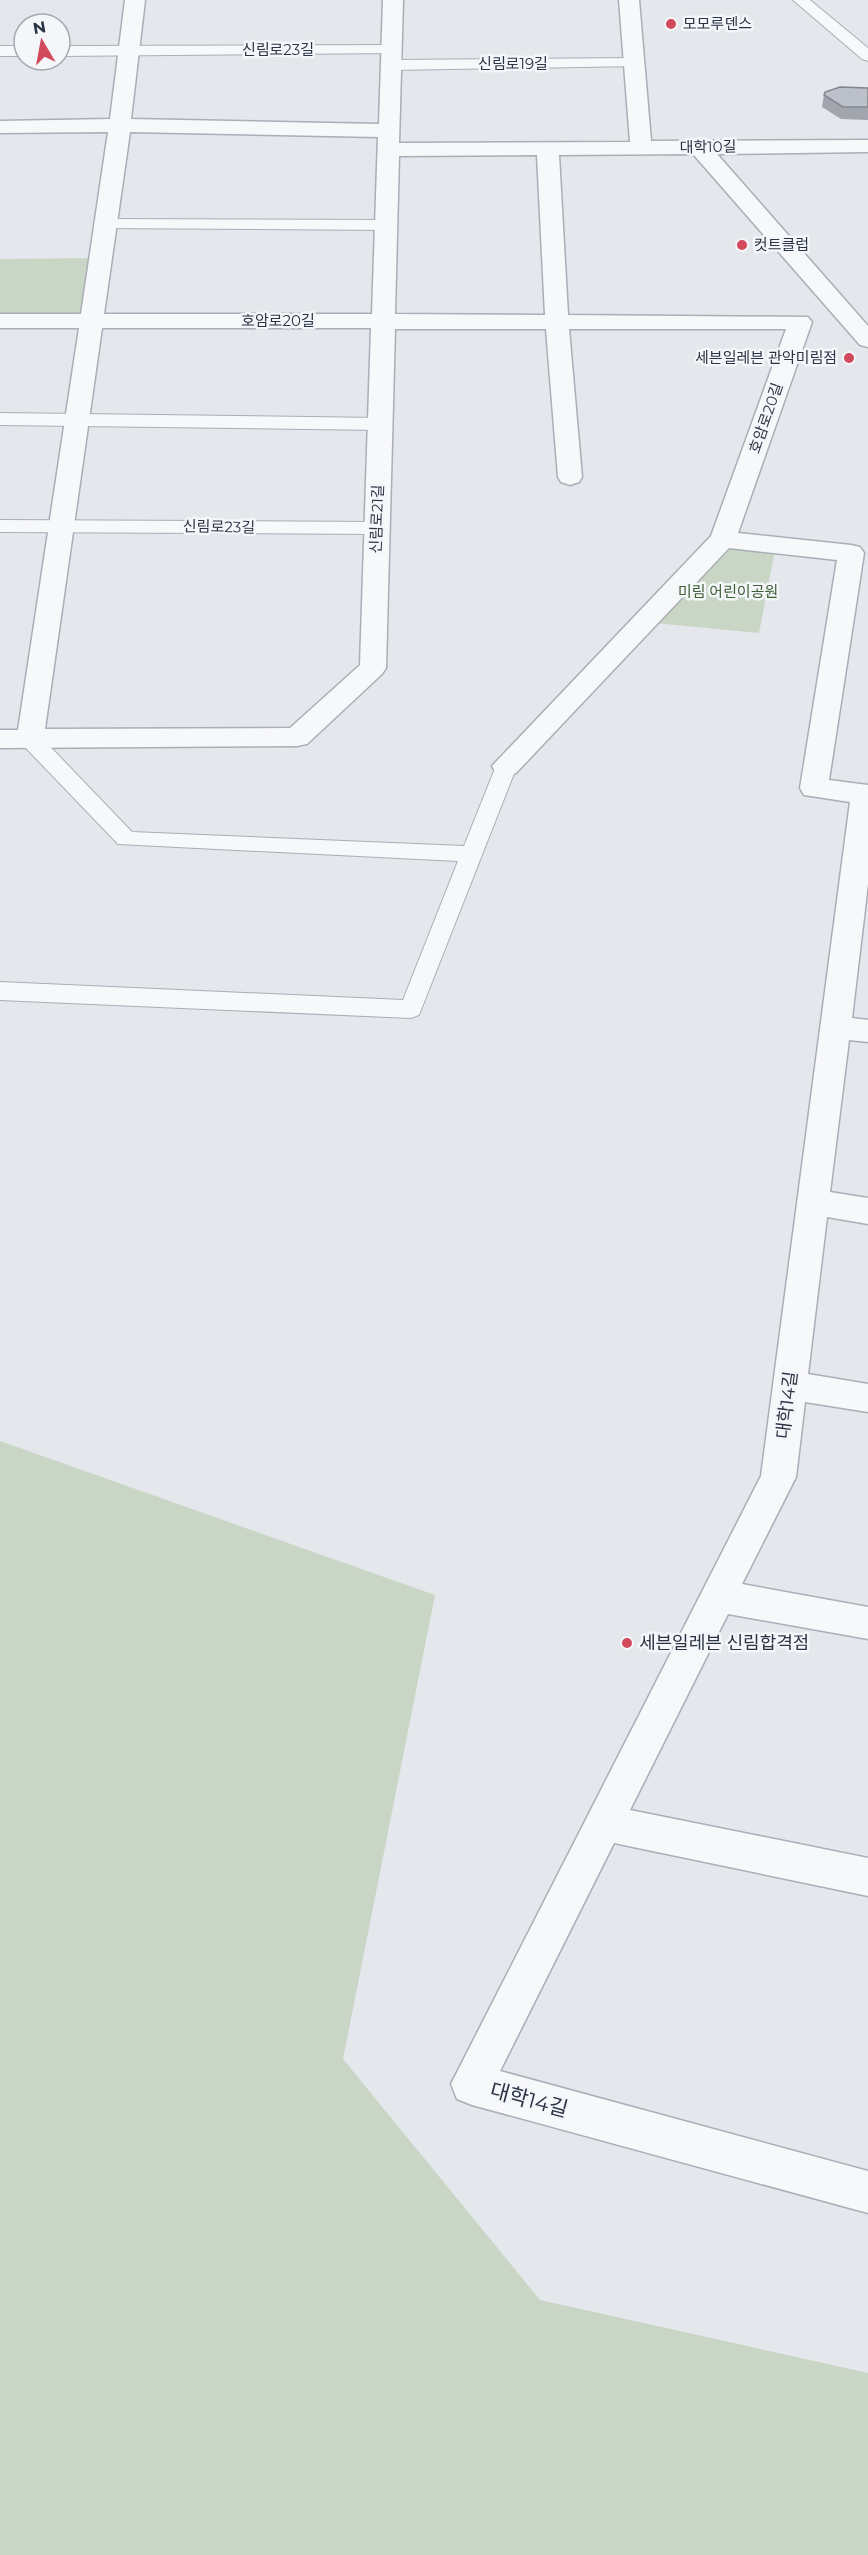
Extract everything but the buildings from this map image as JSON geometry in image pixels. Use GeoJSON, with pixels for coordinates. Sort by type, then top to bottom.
{"type":"FeatureCollection","features":[{"type":"Feature","properties":{"kind":"street"},"geometry":{"type":"LineString","coordinates":[[30,739],[103,224],[120,125],[135,0]]}},
{"type":"Feature","properties":{"kind":"street","name":"신림로21길"},"geometry":{"type":"LineString","coordinates":[[0,739],[297,737],[373,668],[393,0]]}},
{"type":"Feature","properties":{"kind":"street"},"geometry":{"type":"LineString","coordinates":[[629,0],[641,148]]}},
{"type":"Feature","properties":{"kind":"street"},"geometry":{"type":"LineString","coordinates":[[0,127],[120,125],[389,141]]}},
{"type":"Feature","properties":{"kind":"street","name":"대학10길"},"geometry":{"type":"LineString","coordinates":[[389,141],[548,149],[868,146]]}},
{"type":"Feature","properties":{"kind":"street"},"geometry":{"type":"LineString","coordinates":[[699,147],[868,340]]}},
{"type":"Feature","properties":{"kind":"street"},"geometry":{"type":"LineString","coordinates":[[548,149],[557,322],[570,477]]}},
{"type":"Feature","properties":{"kind":"street","name":"호암로20길"},"geometry":{"type":"LineString","coordinates":[[0,321],[800,322],[723,539],[506,766]]}},
{"type":"Feature","properties":{"kind":"street"},"geometry":{"type":"LineString","coordinates":[[800,322],[852,321]]}},
{"type":"Feature","properties":{"kind":"street"},"geometry":{"type":"LineString","coordinates":[[723,539],[851,553],[814,788],[866,795]]}},
{"type":"Feature","properties":{"kind":"street","name":"대학14길"},"geometry":{"type":"LineString","coordinates":[[866,795],[852,1029],[813,1202],[778,1478],[472,2084],[868,2192]]}},
{"type":"Feature","properties":{"kind":"street"},"geometry":{"type":"LineString","coordinates":[[813,1202],[868,1211]]}},
{"type":"Feature","properties":{"kind":"street"},"geometry":{"type":"LineString","coordinates":[[790,1385],[868,1398]]}},
{"type":"Feature","properties":{"kind":"street"},"geometry":{"type":"LineString","coordinates":[[718,1596],[868,1623]]}},
{"type":"Feature","properties":{"kind":"street"},"geometry":{"type":"LineString","coordinates":[[604,1823],[868,1877]]}},
{"type":"Feature","properties":{"kind":"lane"},"geometry":{"type":"LineString","coordinates":[[801,0],[868,56]]}},
{"type":"Feature","properties":{"kind":"lane","name":"신림로23길"},"geometry":{"type":"LineString","coordinates":[[72,51],[128,50],[392,58]]}},
{"type":"Feature","properties":{"kind":"lane","name":"신림로19길"},"geometry":{"type":"LineString","coordinates":[[392,58],[634,63]]}},
{"type":"Feature","properties":{"kind":"lane"},"geometry":{"type":"LineString","coordinates":[[103,224],[387,225]]}},
{"type":"Feature","properties":{"kind":"lane"},"geometry":{"type":"LineString","coordinates":[[0,419],[380,424]]}},
{"type":"Feature","properties":{"kind":"lane","name":"신림로23길"},"geometry":{"type":"LineString","coordinates":[[0,526],[377,528]]}},
{"type":"Feature","properties":{"kind":"lane"},"geometry":{"type":"LineString","coordinates":[[30,739],[126,839],[472,854]]}},
{"type":"Feature","properties":{"kind":"lane"},"geometry":{"type":"LineString","coordinates":[[0,991],[411,1009],[506,766]]}},
{"type":"Feature","properties":{"kind":"green space"},"geometry":{"type":"Polygon","coordinates":[[[99,258],[89,321],[0,321],[0,259],[99,258]]]}},
{"type":"Feature","properties":{"kind":"green space","name":"미림 어린이공원"},"geometry":{"type":"Polygon","coordinates":[[[723,539],[776,545],[759,633],[644,622],[723,539]]]}},
{"type":"Feature","properties":{"kind":"green space"},"geometry":{"type":"Polygon","coordinates":[[[0,1441],[435,1595],[343,2059],[540,2300],[868,2373],[868,2555],[0,2555],[0,1441]]]}},
{"type":"Feature","properties":{"kind":"place","name":"모모루덴스"},"geometry":{"type":"Point","coordinates":[671,24]}},
{"type":"Feature","properties":{"kind":"place","name":"컷트클럽"},"geometry":{"type":"Point","coordinates":[742,245]}},
{"type":"Feature","properties":{"kind":"place","name":"세븐일레븐 관악미림점"},"geometry":{"type":"Point","coordinates":[849,358]}},
{"type":"Feature","properties":{"kind":"place","name":"세븐일레븐 신림합격점"},"geometry":{"type":"Point","coordinates":[627,1643]}}]}
